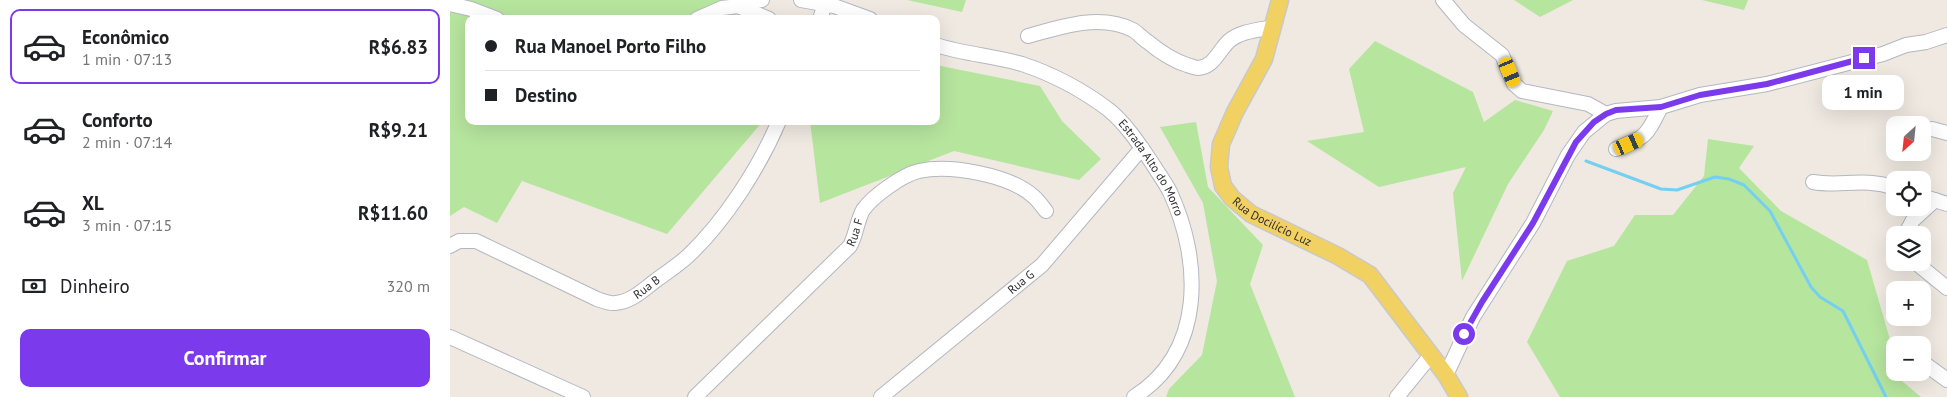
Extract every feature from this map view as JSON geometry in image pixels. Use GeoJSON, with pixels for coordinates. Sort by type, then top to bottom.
{"type":"FeatureCollection","features":[{"type":"Feature","properties":{"kind":"main road","name":"Rua Docilício Luz"},"geometry":{"type":"LineString","coordinates":[[1280,0],[1264,59],[1221,144],[1218,167],[1224,186],[1232,198],[1251,214],[1344,259],[1370,275],[1446,375],[1459,397]]}},
{"type":"Feature","properties":{"kind":"street"},"geometry":{"type":"LineString","coordinates":[[706,15],[722,8],[762,0]]}},
{"type":"Feature","properties":{"kind":"street"},"geometry":{"type":"LineString","coordinates":[[802,0],[825,4],[858,15]]}},
{"type":"Feature","properties":{"kind":"street"},"geometry":{"type":"LineString","coordinates":[[1443,0],[1464,25],[1502,55],[1514,84],[1522,92],[1588,104],[1606,114]]}},
{"type":"Feature","properties":{"kind":"street"},"geometry":{"type":"LineString","coordinates":[[450,4],[487,15]]}},
{"type":"Feature","properties":{"kind":"street"},"geometry":{"type":"LineString","coordinates":[[821,15],[825,4]]}},
{"type":"Feature","properties":{"kind":"street"},"geometry":{"type":"LineString","coordinates":[[738,6],[759,15]]}},
{"type":"Feature","properties":{"kind":"street"},"geometry":{"type":"LineString","coordinates":[[1028,36],[1081,23],[1104,23],[1133,30],[1161,53],[1197,68],[1205,66],[1215,59],[1229,41],[1239,35],[1273,27]]}},
{"type":"Feature","properties":{"kind":"street"},"geometry":{"type":"LineString","coordinates":[[1446,375],[1473,317],[1533,223],[1568,155],[1584,132],[1606,114],[1616,110],[1661,107],[1700,95],[1767,84],[1883,54],[1906,45],[1926,42],[1947,35]]}},
{"type":"Feature","properties":{"kind":"street","name":"Estrada Alto do Morro"},"geometry":{"type":"LineString","coordinates":[[940,46],[1022,64],[1077,90],[1108,110],[1123,124],[1142,148],[1169,191],[1180,216],[1190,258],[1192,300],[1188,326],[1172,359],[1149,388],[1134,397]]}},
{"type":"Feature","properties":{"kind":"street"},"geometry":{"type":"LineString","coordinates":[[1616,149],[1641,139],[1661,107]]}},
{"type":"Feature","properties":{"kind":"street","name":"Rua B"},"geometry":{"type":"LineString","coordinates":[[450,246],[460,241],[476,241],[597,299],[614,304],[626,301],[687,257],[706,238],[723,217],[767,149],[778,125]]}},
{"type":"Feature","properties":{"kind":"street"},"geometry":{"type":"LineString","coordinates":[[1932,129],[1947,133]]}},
{"type":"Feature","properties":{"kind":"street","name":"Rua G"},"geometry":{"type":"LineString","coordinates":[[880,397],[1042,265],[1142,148]]}},
{"type":"Feature","properties":{"kind":"street","name":"Rua F"},"geometry":{"type":"LineString","coordinates":[[695,397],[850,246],[863,211],[900,179],[918,171],[933,170],[956,170],[983,175],[1019,187],[1033,196],[1046,211]]}},
{"type":"Feature","properties":{"kind":"street"},"geometry":{"type":"LineString","coordinates":[[1813,182],[1825,184],[1870,182],[1886,186]]}},
{"type":"Feature","properties":{"kind":"street"},"geometry":{"type":"LineString","coordinates":[[1910,226],[1913,220],[1935,200]]}},
{"type":"Feature","properties":{"kind":"street"},"geometry":{"type":"LineString","coordinates":[[1926,271],[1947,288]]}},
{"type":"Feature","properties":{"kind":"street"},"geometry":{"type":"LineString","coordinates":[[450,337],[583,397]]}},
{"type":"Feature","properties":{"kind":"street"},"geometry":{"type":"LineString","coordinates":[[1397,397],[1430,355]]}},
{"type":"Feature","properties":{"kind":"street"},"geometry":{"type":"LineString","coordinates":[[1931,368],[1947,380]]}},
{"type":"Feature","properties":{"kind":"green space"},"geometry":{"type":"Polygon","coordinates":[[[450,0],[730,0],[736,15],[465,15],[465,125],[760,125],[667,234],[522,181],[497,223],[464,207],[450,216],[450,0]]]}},
{"type":"Feature","properties":{"kind":"green space"},"geometry":{"type":"Polygon","coordinates":[[[907,0],[966,0],[962,12],[907,0]]]}},
{"type":"Feature","properties":{"kind":"green space"},"geometry":{"type":"Polygon","coordinates":[[[1514,0],[1573,0],[1540,17],[1514,0]]]}},
{"type":"Feature","properties":{"kind":"green space"},"geometry":{"type":"Polygon","coordinates":[[[1702,0],[1748,0],[1744,10],[1702,0]]]}},
{"type":"Feature","properties":{"kind":"green space"},"geometry":{"type":"Polygon","coordinates":[[[1375,41],[1473,92],[1484,122],[1515,100],[1553,111],[1544,130],[1508,184],[1462,281],[1453,193],[1466,167],[1379,187],[1307,141],[1364,132],[1349,69],[1375,41]]]}},
{"type":"Feature","properties":{"kind":"green space"},"geometry":{"type":"Polygon","coordinates":[[[940,66],[1040,86],[1062,121],[1101,159],[1079,180],[954,151],[820,203],[810,125],[940,125],[940,66]]]}},
{"type":"Feature","properties":{"kind":"green space"},"geometry":{"type":"Polygon","coordinates":[[[1196,122],[1208,187],[1263,245],[1250,284],[1295,397],[1166,397],[1169,389],[1202,355],[1217,281],[1203,203],[1160,127],[1196,122]]]}},
{"type":"Feature","properties":{"kind":"green space"},"geometry":{"type":"Polygon","coordinates":[[[1708,139],[1754,146],[1739,168],[1781,211],[1867,260],[1889,336],[1886,336],[1886,381],[1902,381],[1921,397],[1560,397],[1527,342],[1567,261],[1614,246],[1635,215],[1673,215],[1704,176],[1708,139]]]}},
{"type":"Feature","properties":{"kind":"waterway"},"geometry":{"type":"LineString","coordinates":[[1586,161],[1661,189],[1677,190],[1715,177],[1729,179],[1744,185],[1770,211],[1811,287],[1820,297],[1843,311],[1886,397]]}},
{"type":"Feature","properties":{"kind":"route"},"geometry":{"type":"LineString","coordinates":[[1464,334],[1482,302],[1533,223],[1568,155],[1576,142],[1594,122],[1616,110],[1642,110],[1661,107],[1700,95],[1767,84],[1864,58]]}}]}
